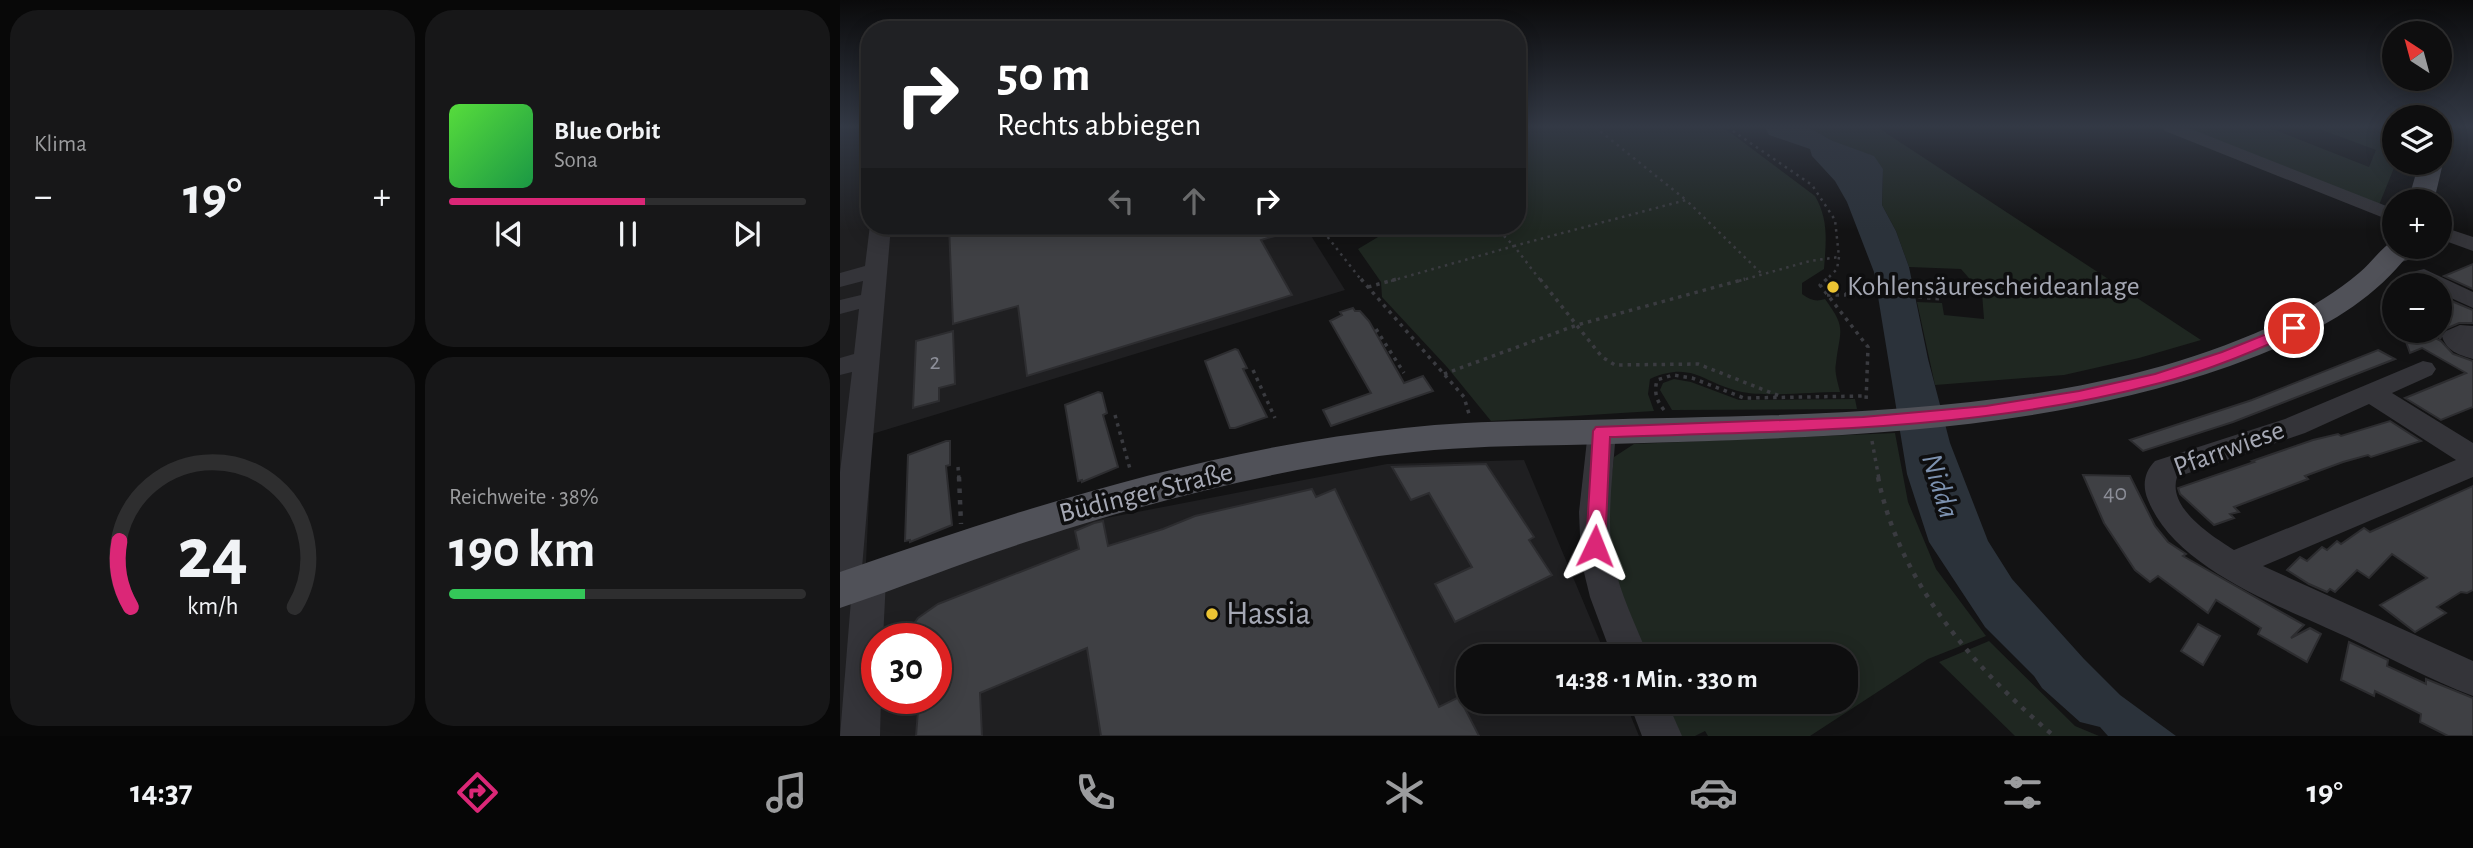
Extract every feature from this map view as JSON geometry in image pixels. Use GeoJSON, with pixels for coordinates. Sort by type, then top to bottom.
{"type":"FeatureCollection","features":[{"type":"Feature","properties":{"kind":"main road","name":"Büdinger Straße"},"geometry":{"type":"LineString","coordinates":[[851,586],[1069,511],[1184,482],[1324,452],[1466,426],[1602,431],[1862,415],[1986,412],[2117,389],[2228,356],[2294,328],[2356,291],[2389,259]]}},
{"type":"Feature","properties":{"kind":"street"},"geometry":{"type":"LineString","coordinates":[[2257,161],[2382,211]]}},
{"type":"Feature","properties":{"kind":"street"},"geometry":{"type":"LineString","coordinates":[[860,736],[851,586],[849,446],[867,359],[879,235]]}},
{"type":"Feature","properties":{"kind":"street"},"geometry":{"type":"LineString","coordinates":[[2452,236],[2473,244]]}},
{"type":"Feature","properties":{"kind":"street"},"geometry":{"type":"LineString","coordinates":[[2452,248],[2473,253]]}},
{"type":"Feature","properties":{"kind":"street"},"geometry":{"type":"LineString","coordinates":[[840,280],[876,270]]}},
{"type":"Feature","properties":{"kind":"street"},"geometry":{"type":"LineString","coordinates":[[2452,290],[2473,301]]}},
{"type":"Feature","properties":{"kind":"street"},"geometry":{"type":"LineString","coordinates":[[840,307],[873,299]]}},
{"type":"Feature","properties":{"kind":"street"},"geometry":{"type":"LineString","coordinates":[[2473,334],[2460,333],[2455,336],[2458,343],[2473,351]]}},
{"type":"Feature","properties":{"kind":"street"},"geometry":{"type":"LineString","coordinates":[[840,367],[867,359]]}},
{"type":"Feature","properties":{"kind":"street","name":"Pfarrwiese"},"geometry":{"type":"LineString","coordinates":[[2423,369],[2373,394],[2277,432],[2166,469],[2161,474],[2159,490],[2176,520],[2206,548],[2292,595],[2473,679]]}},
{"type":"Feature","properties":{"kind":"street"},"geometry":{"type":"LineString","coordinates":[[2373,394],[2473,457]]}},
{"type":"Feature","properties":{"kind":"street"},"geometry":{"type":"LineString","coordinates":[[1602,431],[1596,553],[1608,601],[1625,644]]}},
{"type":"Feature","properties":{"kind":"street"},"geometry":{"type":"LineString","coordinates":[[2234,564],[2473,465]]}},
{"type":"Feature","properties":{"kind":"street"},"geometry":{"type":"LineString","coordinates":[[1653,714],[1662,736]]}},
{"type":"Feature","properties":{"kind":"path"},"geometry":{"type":"LineString","coordinates":[[1638,161],[1686,200],[1762,274]]}},
{"type":"Feature","properties":{"kind":"path"},"geometry":{"type":"LineString","coordinates":[[1777,161],[1812,185],[1835,220],[1839,257],[1837,269],[1820,285],[1868,347],[1862,415],[1886,508],[1903,550],[1928,596],[1949,627],[1989,674],[2054,736]]}},
{"type":"Feature","properties":{"kind":"path"},"geometry":{"type":"LineString","coordinates":[[1368,287],[1686,200]]}},
{"type":"Feature","properties":{"kind":"path"},"geometry":{"type":"LineString","coordinates":[[1326,235],[1464,397],[1466,426]]}},
{"type":"Feature","properties":{"kind":"path"},"geometry":{"type":"LineString","coordinates":[[1503,235],[1602,357],[1615,365],[1698,365],[1782,397],[1862,415]]}},
{"type":"Feature","properties":{"kind":"path"},"geometry":{"type":"LineString","coordinates":[[1444,374],[1577,325],[1810,261],[1839,257]]}},
{"type":"Feature","properties":{"kind":"path"},"geometry":{"type":"LineString","coordinates":[[1827,295],[1844,295],[1849,291],[1941,299]]}},
{"type":"Feature","properties":{"kind":"path"},"geometry":{"type":"LineString","coordinates":[[1376,329],[1404,373]]}},
{"type":"Feature","properties":{"kind":"path"},"geometry":{"type":"LineString","coordinates":[[1253,370],[1275,418]]}},
{"type":"Feature","properties":{"kind":"path"},"geometry":{"type":"LineString","coordinates":[[1667,414],[1657,402],[1654,390],[1657,380],[1673,374],[1692,378],[1744,398],[1782,397]]}},
{"type":"Feature","properties":{"kind":"path"},"geometry":{"type":"LineString","coordinates":[[1115,415],[1130,470]]}},
{"type":"Feature","properties":{"kind":"path"},"geometry":{"type":"LineString","coordinates":[[958,467],[962,529]]}},
{"type":"Feature","properties":{"kind":"shaded area"},"geometry":{"type":"Polygon","coordinates":[[[840,161],[861,161],[861,235],[1311,235],[1345,290],[872,434],[866,563],[840,573],[840,161]]]}},
{"type":"Feature","properties":{"kind":"shaded area"},"geometry":{"type":"Polygon","coordinates":[[[1526,161],[1769,161],[1815,196],[1823,214],[1826,240],[1824,269],[1802,283],[1802,294],[1813,300],[1825,299],[1837,317],[1840,336],[1836,370],[1840,392],[1742,392],[1698,375],[1677,372],[1650,379],[1648,394],[1654,411],[1491,421],[1447,367],[1382,297],[1381,282],[1358,249],[1381,235],[1526,235],[1526,161]]]}},
{"type":"Feature","properties":{"kind":"shaded area"},"geometry":{"type":"Polygon","coordinates":[[[1869,161],[1929,161],[2201,340],[2064,375],[1935,385],[1917,302],[1942,303],[1944,315],[1984,319],[1982,293],[1961,269],[1909,267],[1896,231],[1882,205],[1883,169],[1869,161]]]}},
{"type":"Feature","properties":{"kind":"shaded area"},"geometry":{"type":"Polygon","coordinates":[[[2269,161],[2355,161],[2369,167],[2371,161],[2382,161],[2382,175],[2391,175],[2385,189],[2382,189],[2379,205],[2269,161]]]}},
{"type":"Feature","properties":{"kind":"shaded area"},"geometry":{"type":"Polygon","coordinates":[[[1674,379],[1691,382],[1739,400],[1855,399],[1857,409],[1672,410],[1660,390],[1663,383],[1674,379]]]}},
{"type":"Feature","properties":{"kind":"shaded area"},"geometry":{"type":"Polygon","coordinates":[[[1895,433],[1908,502],[1936,569],[1986,636],[1928,659],[1858,705],[1858,644],[1636,644],[1608,574],[1609,501],[1614,457],[1634,444],[1895,433]]]}},
{"type":"Feature","properties":{"kind":"shaded area"},"geometry":{"type":"Polygon","coordinates":[[[1524,460],[1601,644],[1456,644],[1456,714],[1630,714],[1639,736],[840,736],[840,605],[1080,523],[1387,464],[1524,460]]]}},
{"type":"Feature","properties":{"kind":"shaded area"},"geometry":{"type":"Polygon","coordinates":[[[1989,641],[2075,726],[2099,736],[2015,736],[1939,662],[1989,641]]]}},
{"type":"Feature","properties":{"kind":"shaded area"},"geometry":{"type":"Polygon","coordinates":[[[1665,714],[1844,714],[1810,736],[1708,736],[1705,731],[1695,736],[1674,736],[1665,714]]]}},
{"type":"Feature","properties":{"kind":"water","name":"Nidda"},"geometry":{"type":"Polygon","coordinates":[[[1817,161],[1878,161],[1883,169],[1882,205],[1896,231],[1909,267],[1928,359],[1950,443],[1988,541],[2012,579],[2084,659],[2120,695],[2176,736],[2108,736],[2100,727],[2080,722],[2042,688],[2034,676],[1985,627],[1929,542],[1907,474],[1874,272],[1847,202],[1835,181],[1817,161]]]}},
{"type":"Feature","properties":{"kind":"building"},"geometry":{"type":"Polygon","coordinates":[[[949,235],[1278,235],[1261,240],[1292,295],[1027,376],[1018,306],[953,324],[949,235]]]}},
{"type":"Feature","properties":{"kind":"building"},"geometry":{"type":"Polygon","coordinates":[[[2473,264],[2473,289],[2452,280],[2451,273],[2473,264]]]}},
{"type":"Feature","properties":{"kind":"building"},"geometry":{"type":"Polygon","coordinates":[[[2452,301],[2473,310],[2473,323],[2452,326],[2452,301]]]}},
{"type":"Feature","properties":{"kind":"building"},"geometry":{"type":"Polygon","coordinates":[[[1353,308],[1369,321],[1404,383],[1423,376],[1433,391],[1331,426],[1323,410],[1371,393],[1330,321],[1342,315],[1340,312],[1353,308]]]}},
{"type":"Feature","properties":{"kind":"building"},"geometry":{"type":"Polygon","coordinates":[[[953,331],[955,384],[939,388],[939,401],[913,408],[916,341],[953,331]]]}},
{"type":"Feature","properties":{"kind":"building"},"geometry":{"type":"Polygon","coordinates":[[[2406,343],[2443,343],[2453,354],[2473,361],[2473,407],[2441,420],[2405,398],[2466,373],[2422,348],[2410,353],[2406,343]]]}},
{"type":"Feature","properties":{"kind":"building"},"geometry":{"type":"Polygon","coordinates":[[[1235,349],[1247,368],[1243,369],[1267,417],[1230,428],[1205,361],[1235,349]]]}},
{"type":"Feature","properties":{"kind":"building"},"geometry":{"type":"Polygon","coordinates":[[[2378,350],[2395,359],[2233,422],[2143,451],[2130,440],[2252,400],[2378,350]]]}},
{"type":"Feature","properties":{"kind":"building"},"geometry":{"type":"Polygon","coordinates":[[[1098,392],[1102,393],[1107,413],[1103,415],[1118,467],[1082,482],[1078,481],[1065,405],[1098,392]]]}},
{"type":"Feature","properties":{"kind":"building"},"geometry":{"type":"Polygon","coordinates":[[[2390,421],[2421,441],[2371,457],[2368,455],[2343,462],[2305,476],[2308,479],[2234,507],[2239,512],[2230,514],[2234,518],[2214,525],[2180,494],[2178,488],[2313,440],[2338,434],[2341,436],[2390,421]]]}},
{"type":"Feature","properties":{"kind":"building"},"geometry":{"type":"Polygon","coordinates":[[[950,441],[950,465],[946,466],[952,525],[910,542],[905,541],[908,455],[950,441]]]}},
{"type":"Feature","properties":{"kind":"building"},"geometry":{"type":"Polygon","coordinates":[[[1486,464],[1534,537],[1529,540],[1552,575],[1455,622],[1435,584],[1472,567],[1429,493],[1411,500],[1392,467],[1486,464]]]}},
{"type":"Feature","properties":{"kind":"building"},"geometry":{"type":"Polygon","coordinates":[[[2083,475],[2130,476],[2155,526],[2168,542],[2186,554],[2183,556],[2304,625],[2291,638],[2310,628],[2321,634],[2307,662],[2258,634],[2261,628],[2216,600],[2208,613],[2158,576],[2150,582],[2135,570],[2104,523],[2083,475]]]}},
{"type":"Feature","properties":{"kind":"building"},"geometry":{"type":"Polygon","coordinates":[[[2473,486],[2473,590],[2461,592],[2437,607],[2446,613],[2415,632],[2380,605],[2427,578],[2392,554],[2369,578],[2357,570],[2335,592],[2330,589],[2327,592],[2309,584],[2287,570],[2300,557],[2307,561],[2322,547],[2327,550],[2337,541],[2341,544],[2364,528],[2370,532],[2473,486]]]}},
{"type":"Feature","properties":{"kind":"building","name":"Hassia"},"geometry":{"type":"Polygon","coordinates":[[[1312,489],[1316,497],[1335,489],[1439,707],[1456,698],[1456,714],[1468,714],[1479,736],[1101,736],[1087,648],[980,693],[982,736],[916,736],[918,714],[952,714],[952,623],[914,623],[918,618],[938,604],[1079,549],[1075,531],[1094,523],[1103,521],[1108,546],[1195,516],[1312,489]]]}},
{"type":"Feature","properties":{"kind":"building"},"geometry":{"type":"Polygon","coordinates":[[[2198,624],[2220,636],[2203,665],[2181,651],[2198,624]]]}},
{"type":"Feature","properties":{"kind":"building"},"geometry":{"type":"Polygon","coordinates":[[[2349,642],[2388,660],[2387,666],[2426,684],[2426,679],[2473,698],[2473,736],[2448,736],[2420,722],[2421,714],[2375,691],[2374,696],[2341,680],[2349,642]]]}},
{"type":"Feature","properties":{"kind":"place","name":"Kohlensäurescheideanlage"},"geometry":{"type":"Point","coordinates":[1833,287]}},
{"type":"Feature","properties":{"kind":"place","name":"Hassia"},"geometry":{"type":"Point","coordinates":[1212,614]}},
{"type":"Feature","properties":{"kind":"route"},"geometry":{"type":"LineString","coordinates":[[1595,546],[1602,431],[1863,423],[1986,412],[2079,397],[2158,379],[2228,356],[2294,328]]}}]}
